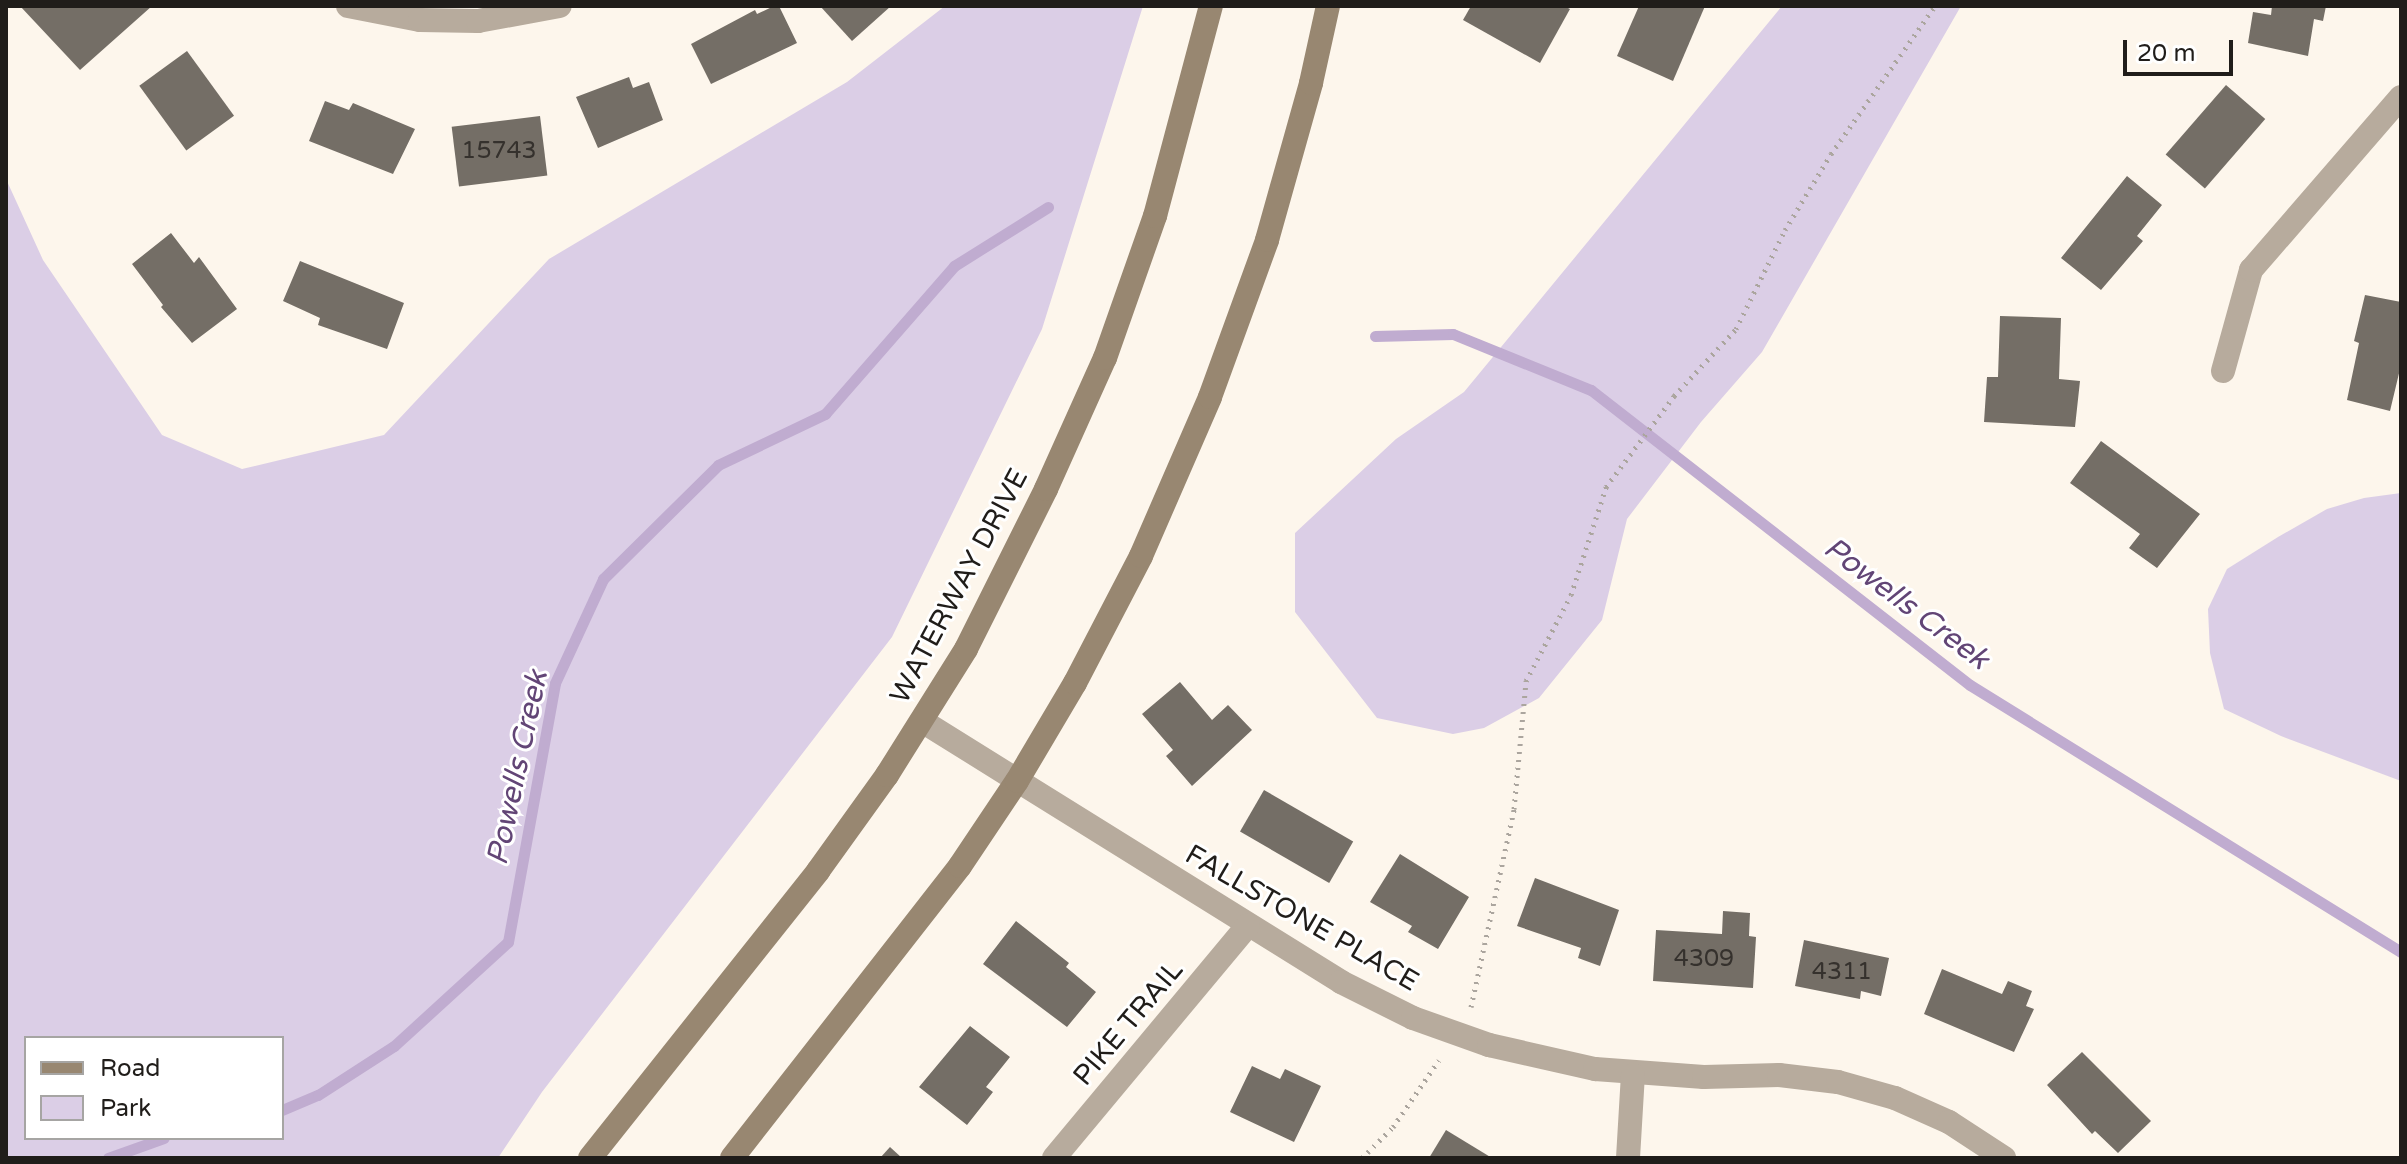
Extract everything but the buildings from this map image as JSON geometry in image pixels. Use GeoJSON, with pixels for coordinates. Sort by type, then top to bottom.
{"type":"FeatureCollection","features":[{"type":"Feature","properties":{"kind":"main road","name":"WATERWAY DRIVE"},"geometry":{"type":"LineString","coordinates":[[590,1158],[818,871],[922,721],[986,609],[1046,489],[1105,358],[1155,216],[1211,6]]}},
{"type":"Feature","properties":{"kind":"main road"},"geometry":{"type":"LineString","coordinates":[[732,1158],[912,931],[1017,781],[1075,683],[1141,556],[1210,397],[1267,240],[1311,83],[1328,6]]}},
{"type":"Feature","properties":{"kind":"street"},"geometry":{"type":"LineString","coordinates":[[348,6],[420,20],[478,21],[560,6]]}},
{"type":"Feature","properties":{"kind":"street"},"geometry":{"type":"LineString","coordinates":[[2223,371],[2251,270],[2401,97]]}},
{"type":"Feature","properties":{"kind":"street","name":"FALLSTONE PLACE"},"geometry":{"type":"LineString","coordinates":[[922,721],[1341,982],[1413,1018],[1504,1048],[1633,1075],[1779,1075],[1838,1082],[1895,1098],[1949,1122],[2004,1158]]}},
{"type":"Feature","properties":{"kind":"street","name":"PIKE TRAIL"},"geometry":{"type":"LineString","coordinates":[[1054,1158],[1248,925]]}},
{"type":"Feature","properties":{"kind":"street"},"geometry":{"type":"LineString","coordinates":[[1628,1158],[1633,1075]]}},
{"type":"Feature","properties":{"kind":"path"},"geometry":{"type":"LineString","coordinates":[[1362,1158],[1393,1127],[1457,1033],[1471,1005],[1514,809],[1526,681],[1571,595],[1606,487],[1674,396],[1736,329],[1785,230],[1831,154],[1935,6]]}},
{"type":"Feature","properties":{"kind":"green space"},"geometry":{"type":"Polygon","coordinates":[[[945,6],[1143,6],[1042,329],[892,637],[542,1092],[498,1158],[6,1158],[6,179],[43,260],[162,435],[242,469],[384,435],[549,259],[847,82],[945,6]]]}},
{"type":"Feature","properties":{"kind":"green space"},"geometry":{"type":"Polygon","coordinates":[[[1782,6],[1961,6],[1762,352],[1701,422],[1627,519],[1602,620],[1539,698],[1484,728],[1453,734],[1377,718],[1295,612],[1295,533],[1396,439],[1464,392],[1782,6]]]}},
{"type":"Feature","properties":{"kind":"green space"},"geometry":{"type":"Polygon","coordinates":[[[2401,493],[2401,781],[2281,736],[2224,709],[2210,653],[2208,609],[2227,569],[2278,537],[2327,509],[2364,498],[2401,493]]]}},
{"type":"Feature","properties":{"kind":"waterway","name":"Powells Creek"},"geometry":{"type":"LineString","coordinates":[[284,1109],[318,1095],[394,1046],[508,942],[555,683],[603,579],[718,465],[825,414],[954,266],[1048,207]]}},
{"type":"Feature","properties":{"kind":"waterway","name":"Powells Creek"},"geometry":{"type":"LineString","coordinates":[[1375,336],[1453,334],[1591,390],[1970,685],[2401,952]]}},
{"type":"Feature","properties":{"kind":"waterway","name":"Powells Creek"},"geometry":{"type":"LineString","coordinates":[[108,1158],[158,1140]]}}]}
